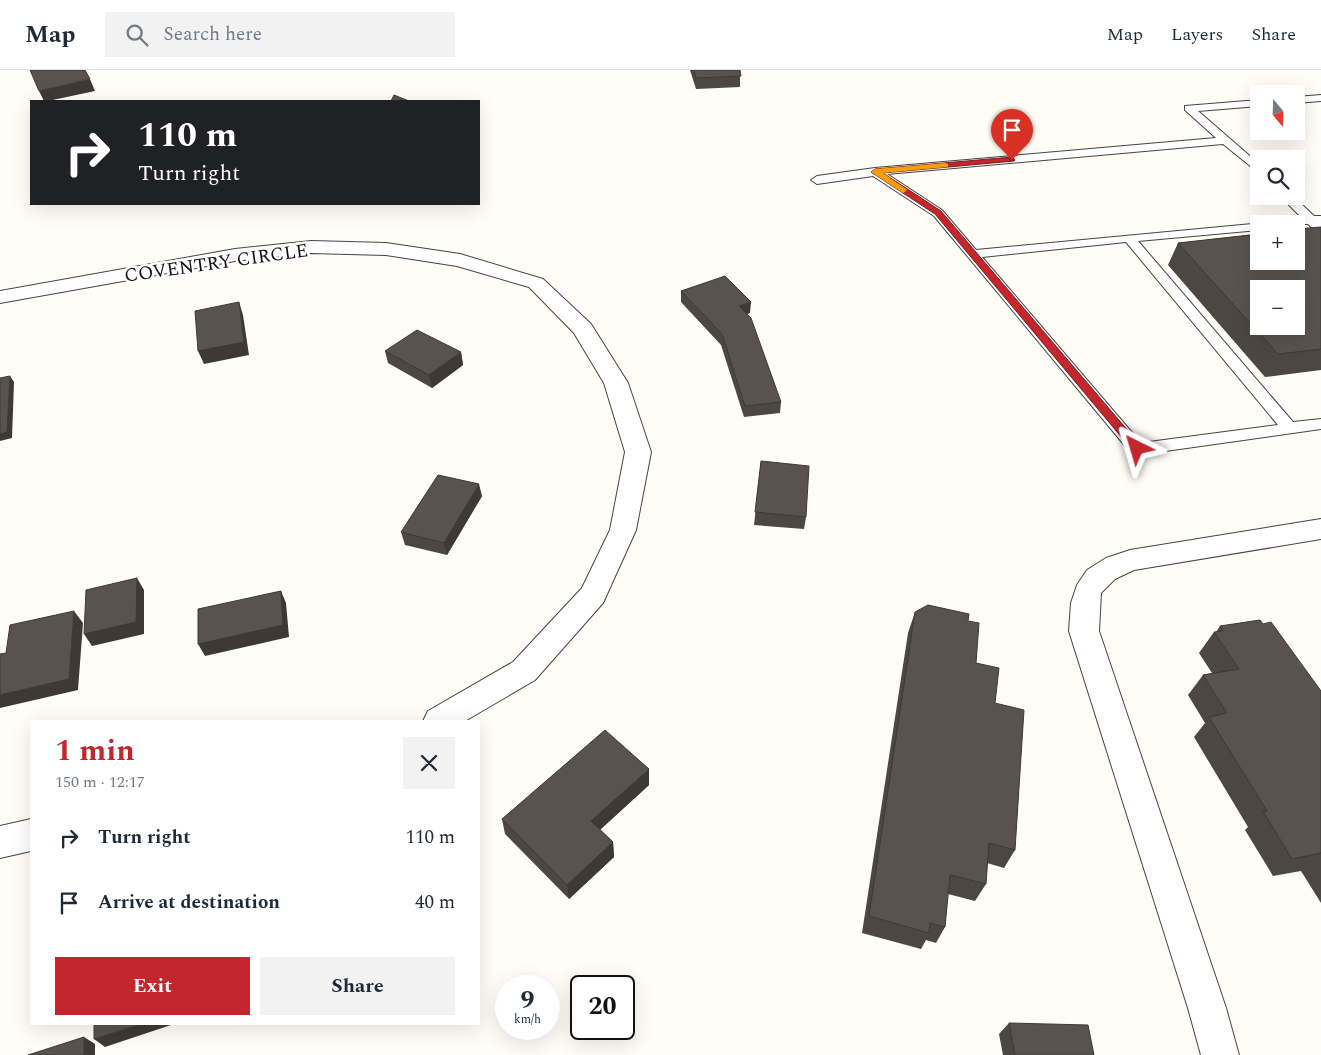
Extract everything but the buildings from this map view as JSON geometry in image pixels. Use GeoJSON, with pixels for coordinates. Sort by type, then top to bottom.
{"type":"FeatureCollection","features":[{"type":"Feature","properties":{"kind":"street","name":"COVENTRY CIRCLE"},"geometry":{"type":"LineString","coordinates":[[0,297],[235,256],[311,247],[386,249],[451,259],[536,283],[584,329],[616,384],[638,452],[623,530],[592,595],[524,671],[441,720]]}},
{"type":"Feature","properties":{"kind":"street"},"geometry":{"type":"LineString","coordinates":[[1220,1055],[1207,1008],[1084,631],[1083,605],[1090,583],[1105,570],[1130,560],[1321,529]]}},
{"type":"Feature","properties":{"kind":"street"},"geometry":{"type":"LineString","coordinates":[[0,842],[30,835]]}},
{"type":"Feature","properties":{"kind":"lane"},"geometry":{"type":"LineString","coordinates":[[1305,99],[1321,98]]}},
{"type":"Feature","properties":{"kind":"lane"},"geometry":{"type":"LineString","coordinates":[[1250,104],[1189,108],[1250,162]]}},
{"type":"Feature","properties":{"kind":"lane"},"geometry":{"type":"LineString","coordinates":[[817,180],[875,172],[1226,140]]}},
{"type":"Feature","properties":{"kind":"lane"},"geometry":{"type":"LineString","coordinates":[[875,172],[938,213],[1137,448],[1321,424]]}},
{"type":"Feature","properties":{"kind":"lane"},"geometry":{"type":"LineString","coordinates":[[1297,205],[1316,220],[1321,230]]}},
{"type":"Feature","properties":{"kind":"lane"},"geometry":{"type":"LineString","coordinates":[[973,254],[1250,227]]}},
{"type":"Feature","properties":{"kind":"lane"},"geometry":{"type":"LineString","coordinates":[[1130,238],[1289,428]]}},
{"type":"Feature","properties":{"kind":"slow traffic"},"geometry":{"type":"LineString","coordinates":[[903,190],[875,172],[945,165]]}},
{"type":"Feature","properties":{"kind":"route"},"geometry":{"type":"LineString","coordinates":[[1012,160],[875,172],[938,213],[1137,448]]}}]}
